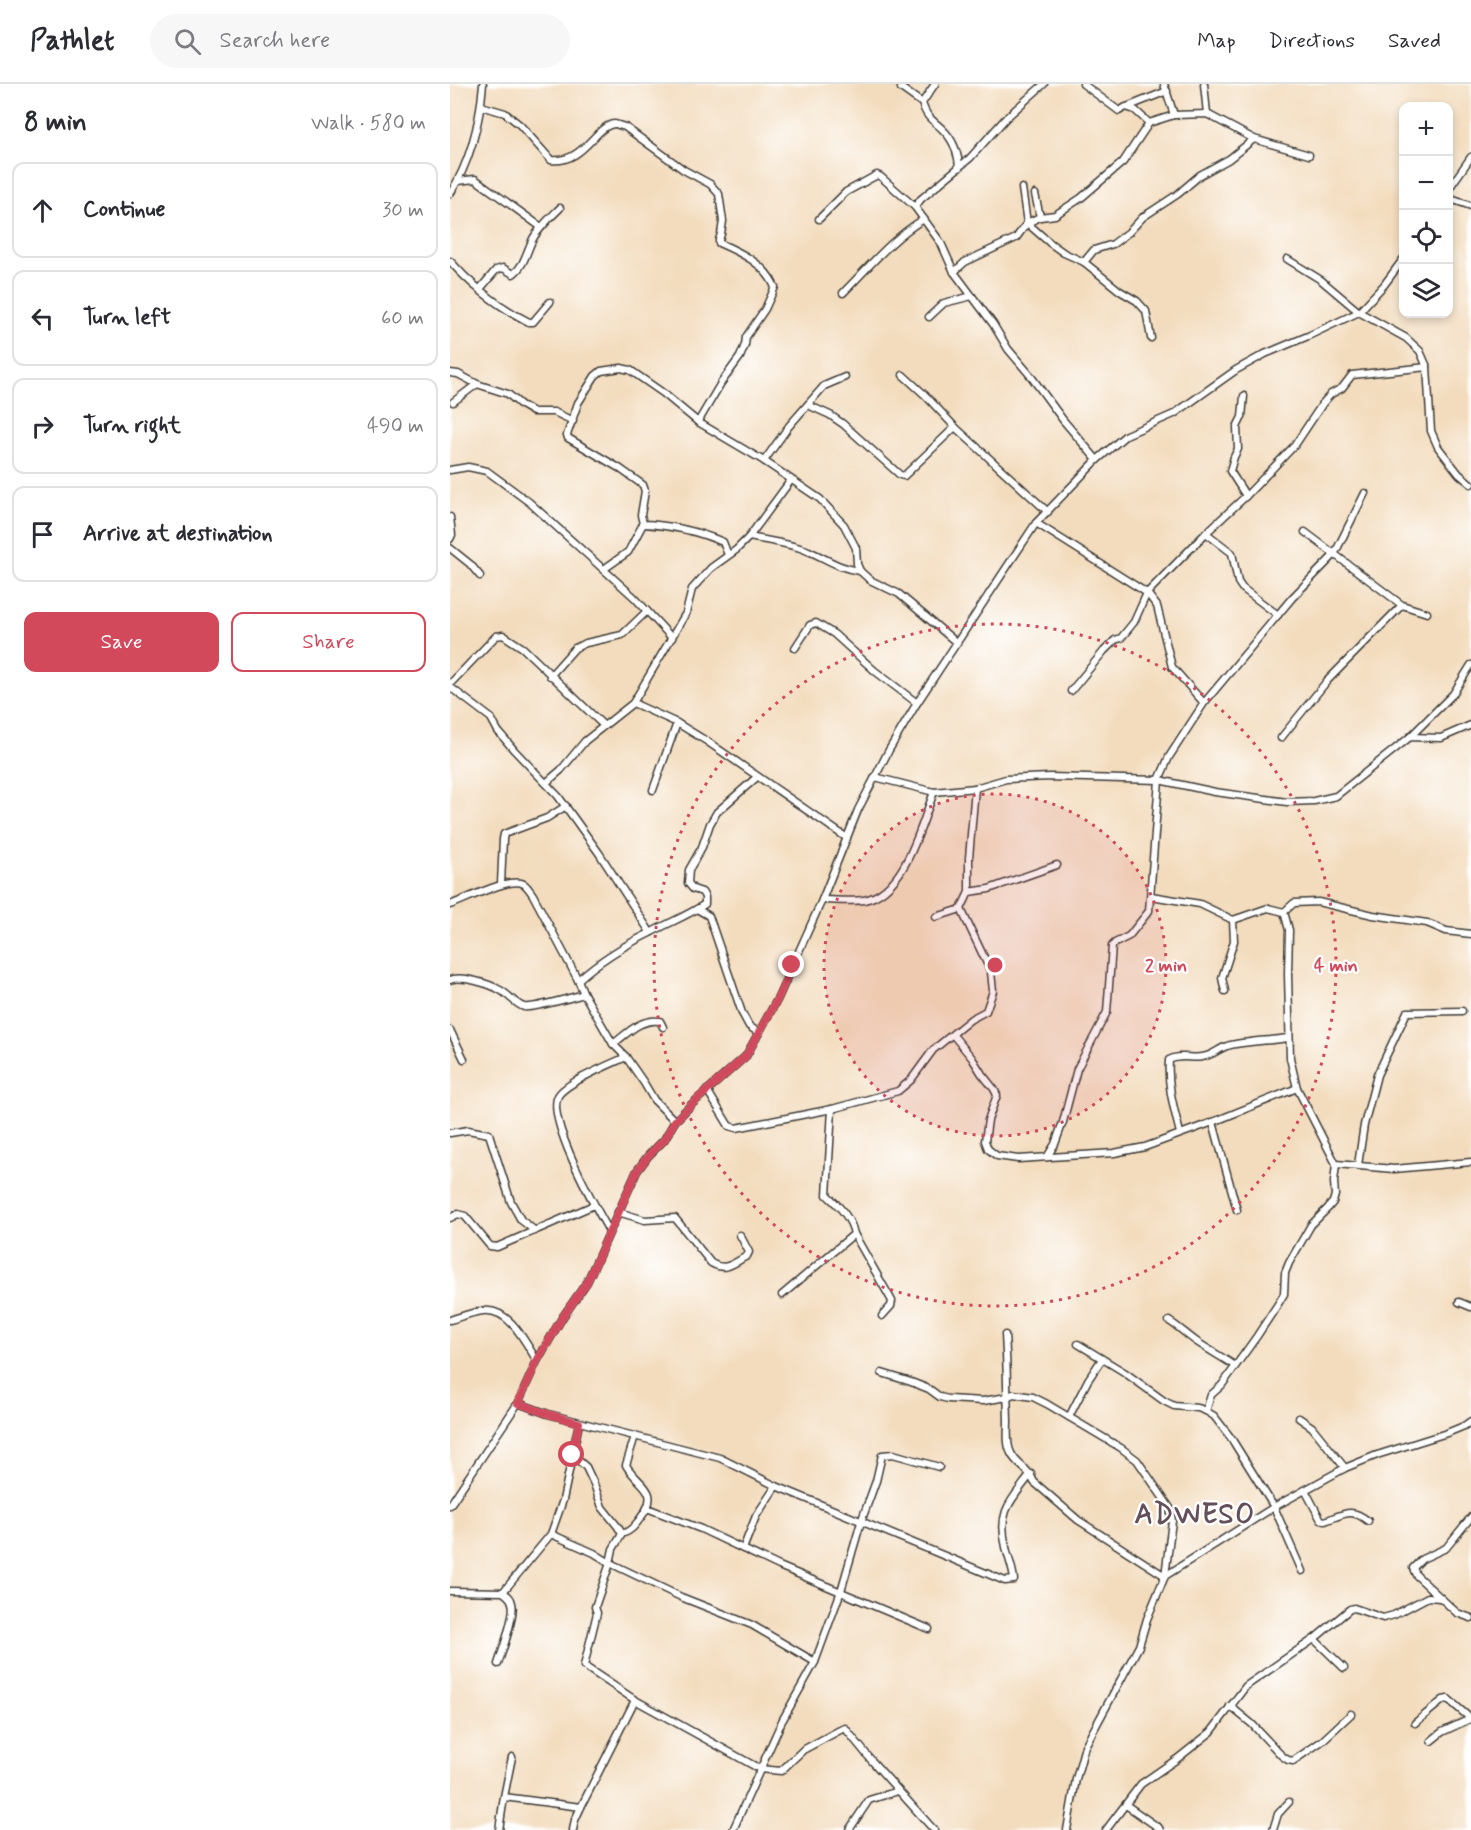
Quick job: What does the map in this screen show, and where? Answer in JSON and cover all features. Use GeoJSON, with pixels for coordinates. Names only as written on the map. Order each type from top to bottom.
{"type":"FeatureCollection","features":[{"type":"Feature","properties":{"kind":"street"},"geometry":{"type":"LineString","coordinates":[[450,194],[458,181],[471,144],[481,106],[483,84]]}},
{"type":"Feature","properties":{"kind":"street"},"geometry":{"type":"LineString","coordinates":[[922,103],[935,84]]}},
{"type":"Feature","properties":{"kind":"street"},"geometry":{"type":"LineString","coordinates":[[915,207],[1044,84]]}},
{"type":"Feature","properties":{"kind":"street"},"geometry":{"type":"LineString","coordinates":[[1083,84],[1119,111],[1166,88],[1174,116]]}},
{"type":"Feature","properties":{"kind":"street"},"geometry":{"type":"LineString","coordinates":[[1204,84],[1207,114]]}},
{"type":"Feature","properties":{"kind":"street"},"geometry":{"type":"LineString","coordinates":[[901,88],[922,103],[928,117],[946,132],[959,158],[958,168]]}},
{"type":"Feature","properties":{"kind":"street"},"geometry":{"type":"LineString","coordinates":[[481,106],[505,113],[551,160],[564,159],[577,154],[607,126],[616,124],[625,127],[684,170],[710,184],[719,194],[723,220],[719,243],[760,266],[775,287],[765,309],[746,337],[740,357],[721,382],[698,422]]}},
{"type":"Feature","properties":{"kind":"street"},"geometry":{"type":"LineString","coordinates":[[1126,107],[1136,111],[1149,123]]}},
{"type":"Feature","properties":{"kind":"street"},"geometry":{"type":"LineString","coordinates":[[954,272],[965,262],[1016,238],[1027,224],[1040,217],[1055,215],[1081,198],[1123,162],[1149,123],[1174,116],[1207,114],[1254,139],[1309,155]]}},
{"type":"Feature","properties":{"kind":"street"},"geometry":{"type":"LineString","coordinates":[[1084,262],[1094,250],[1113,244],[1143,217],[1178,194],[1200,175],[1229,159],[1254,139]]}},
{"type":"Feature","properties":{"kind":"street"},"geometry":{"type":"LineString","coordinates":[[1453,184],[1471,157]]}},
{"type":"Feature","properties":{"kind":"street"},"geometry":{"type":"LineString","coordinates":[[819,219],[846,192],[877,176],[881,177],[915,207],[941,243],[954,272],[993,324],[1008,349],[1063,420],[1097,459]]}},
{"type":"Feature","properties":{"kind":"street"},"geometry":{"type":"LineString","coordinates":[[458,181],[475,179],[541,227]]}},
{"type":"Feature","properties":{"kind":"street"},"geometry":{"type":"LineString","coordinates":[[1022,188],[1027,224],[1050,243],[1084,262],[1120,291],[1137,301],[1146,311],[1151,338]]}},
{"type":"Feature","properties":{"kind":"street"},"geometry":{"type":"LineString","coordinates":[[1035,194],[1040,217]]}},
{"type":"Feature","properties":{"kind":"street"},"geometry":{"type":"LineString","coordinates":[[1453,199],[1471,206]]}},
{"type":"Feature","properties":{"kind":"street"},"geometry":{"type":"LineString","coordinates":[[480,289],[496,270],[503,268],[513,274],[516,273],[532,240],[560,208]]}},
{"type":"Feature","properties":{"kind":"street"},"geometry":{"type":"LineString","coordinates":[[843,293],[891,243],[924,219]]}},
{"type":"Feature","properties":{"kind":"street"},"geometry":{"type":"LineString","coordinates":[[1287,259],[1321,280],[1359,312],[1406,338],[1420,351],[1427,367],[1431,431],[1438,447],[1459,474],[1471,483]]}},
{"type":"Feature","properties":{"kind":"street"},"geometry":{"type":"LineString","coordinates":[[450,261],[466,278],[502,307],[529,322],[533,322],[550,302]]}},
{"type":"Feature","properties":{"kind":"street"},"geometry":{"type":"LineString","coordinates":[[450,1505],[518,1403],[537,1361],[562,1318],[587,1282],[637,1171],[664,1140],[675,1121],[746,1056],[778,998],[822,900],[858,810],[875,777],[917,703],[1036,523],[1097,459],[1126,435],[1174,414],[1236,370],[1265,354],[1359,312],[1400,264]]}},
{"type":"Feature","properties":{"kind":"street"},"geometry":{"type":"LineString","coordinates":[[929,317],[944,303],[972,296]]}},
{"type":"Feature","properties":{"kind":"street"},"geometry":{"type":"LineString","coordinates":[[1071,691],[1092,664],[1115,639],[1121,638],[1134,622],[1147,593],[1295,446],[1331,394],[1342,387],[1352,375],[1427,367]]}},
{"type":"Feature","properties":{"kind":"street"},"geometry":{"type":"LineString","coordinates":[[604,569],[628,552],[643,524],[641,515],[645,491],[643,485],[568,438],[567,435],[578,403],[595,376],[601,370],[621,368],[630,370],[649,382],[698,422],[764,461],[820,499],[844,525],[856,548],[860,571],[870,580],[900,594],[957,643]]}},
{"type":"Feature","properties":{"kind":"street"},"geometry":{"type":"LineString","coordinates":[[450,373],[508,394],[533,412],[554,412],[573,421]]}},
{"type":"Feature","properties":{"kind":"street"},"geometry":{"type":"LineString","coordinates":[[903,375],[955,427],[1048,512]]}},
{"type":"Feature","properties":{"kind":"street"},"geometry":{"type":"LineString","coordinates":[[764,461],[789,426],[824,386],[845,377]]}},
{"type":"Feature","properties":{"kind":"street"},"geometry":{"type":"LineString","coordinates":[[453,402],[477,384]]}},
{"type":"Feature","properties":{"kind":"street"},"geometry":{"type":"LineString","coordinates":[[1244,396],[1242,417],[1237,427],[1239,449],[1230,471],[1246,496]]}},
{"type":"Feature","properties":{"kind":"street"},"geometry":{"type":"LineString","coordinates":[[808,405],[843,424],[900,475],[904,476],[955,427]]}},
{"type":"Feature","properties":{"kind":"street"},"geometry":{"type":"LineString","coordinates":[[450,470],[468,467],[487,471],[529,502],[634,597],[672,638]]}},
{"type":"Feature","properties":{"kind":"street"},"geometry":{"type":"LineString","coordinates":[[546,783],[561,770],[585,741],[633,703],[686,613],[692,589],[711,568],[750,537],[791,480]]}},
{"type":"Feature","properties":{"kind":"street"},"geometry":{"type":"LineString","coordinates":[[1047,1157],[1063,1122],[1077,1069],[1107,1012],[1112,946],[1129,936],[1149,911],[1159,780],[1169,757],[1204,703],[1278,615],[1334,555],[1365,493]]}},
{"type":"Feature","properties":{"kind":"street"},"geometry":{"type":"LineString","coordinates":[[450,517],[452,535],[450,539]]}},
{"type":"Feature","properties":{"kind":"street"},"geometry":{"type":"LineString","coordinates":[[1036,523],[1147,593],[1157,606],[1172,667],[1204,703]]}},
{"type":"Feature","properties":{"kind":"street"},"geometry":{"type":"LineString","coordinates":[[643,524],[666,525],[708,536],[723,542],[728,555]]}},
{"type":"Feature","properties":{"kind":"street"},"geometry":{"type":"LineString","coordinates":[[1305,532],[1402,605],[1427,613]]}},
{"type":"Feature","properties":{"kind":"street"},"geometry":{"type":"LineString","coordinates":[[1206,533],[1232,553],[1238,582],[1242,588],[1278,615]]}},
{"type":"Feature","properties":{"kind":"street"},"geometry":{"type":"LineString","coordinates":[[750,537],[791,545],[846,569],[860,571]]}},
{"type":"Feature","properties":{"kind":"street"},"geometry":{"type":"LineString","coordinates":[[450,548],[470,564],[480,576]]}},
{"type":"Feature","properties":{"kind":"street"},"geometry":{"type":"LineString","coordinates":[[1281,738],[1327,681],[1402,605]]}},
{"type":"Feature","properties":{"kind":"street"},"geometry":{"type":"LineString","coordinates":[[550,676],[575,648],[622,634],[646,611]]}},
{"type":"Feature","properties":{"kind":"street"},"geometry":{"type":"LineString","coordinates":[[795,648],[810,625],[816,623],[834,634],[875,671],[917,703]]}},
{"type":"Feature","properties":{"kind":"street"},"geometry":{"type":"LineString","coordinates":[[604,726],[523,648],[500,634],[484,646],[450,686],[491,718],[498,731],[514,750],[566,806],[650,932]]}},
{"type":"Feature","properties":{"kind":"street"},"geometry":{"type":"LineString","coordinates":[[875,777],[934,792],[975,788],[1006,779],[1159,780],[1215,792],[1287,802],[1314,801],[1336,796],[1410,737],[1453,694],[1471,665]]}},
{"type":"Feature","properties":{"kind":"street"},"geometry":{"type":"LineString","coordinates":[[633,703],[677,723],[732,757],[757,777],[847,838]]}},
{"type":"Feature","properties":{"kind":"street"},"geometry":{"type":"LineString","coordinates":[[653,790],[677,723]]}},
{"type":"Feature","properties":{"kind":"street"},"geometry":{"type":"LineString","coordinates":[[1410,737],[1441,738],[1471,725]]}},
{"type":"Feature","properties":{"kind":"street"},"geometry":{"type":"LineString","coordinates":[[578,980],[598,962],[705,904],[702,892],[693,889],[688,883],[689,870],[717,812],[757,777]]}},
{"type":"Feature","properties":{"kind":"street"},"geometry":{"type":"LineString","coordinates":[[936,917],[961,909],[969,892],[969,858],[975,788]]}},
{"type":"Feature","properties":{"kind":"street"},"geometry":{"type":"LineString","coordinates":[[822,900],[864,900],[888,888],[895,880],[915,842],[934,792]]}},
{"type":"Feature","properties":{"kind":"street"},"geometry":{"type":"LineString","coordinates":[[501,884],[504,834],[547,818],[566,806]]}},
{"type":"Feature","properties":{"kind":"street"},"geometry":{"type":"LineString","coordinates":[[969,892],[989,889],[1057,866]]}},
{"type":"Feature","properties":{"kind":"street"},"geometry":{"type":"LineString","coordinates":[[450,905],[501,884],[514,882],[524,884],[533,895],[584,994],[613,1044],[626,1057],[654,1100],[675,1121]]}},
{"type":"Feature","properties":{"kind":"street"},"geometry":{"type":"LineString","coordinates":[[1151,896],[1200,904],[1233,920],[1268,908],[1284,912]]}},
{"type":"Feature","properties":{"kind":"street"},"geometry":{"type":"LineString","coordinates":[[1284,912],[1294,903],[1318,902],[1471,934]]}},
{"type":"Feature","properties":{"kind":"street"},"geometry":{"type":"LineString","coordinates":[[698,909],[709,916],[742,1013],[749,1026],[759,1033]]}},
{"type":"Feature","properties":{"kind":"street"},"geometry":{"type":"LineString","coordinates":[[707,1090],[729,1126],[736,1128],[832,1109],[898,1091],[911,1080],[933,1050],[971,1019],[986,1011],[993,991],[991,972],[961,909]]}},
{"type":"Feature","properties":{"kind":"street"},"geometry":{"type":"LineString","coordinates":[[1206,1411],[1212,1395],[1222,1385],[1257,1336],[1284,1294],[1285,1273],[1300,1242],[1311,1225],[1333,1202],[1335,1196],[1336,1164],[1297,1088],[1290,1058],[1288,1038],[1290,1022],[1289,930],[1284,912]]}},
{"type":"Feature","properties":{"kind":"street"},"geometry":{"type":"LineString","coordinates":[[1225,991],[1222,978],[1234,941],[1233,920]]}},
{"type":"Feature","properties":{"kind":"street"},"geometry":{"type":"LineString","coordinates":[[450,980],[454,978],[470,980],[488,985],[501,990],[522,1006],[535,1007],[584,994]]}},
{"type":"Feature","properties":{"kind":"street"},"geometry":{"type":"LineString","coordinates":[[1358,1165],[1364,1125],[1377,1075],[1407,1012],[1462,1011]]}},
{"type":"Feature","properties":{"kind":"street"},"geometry":{"type":"LineString","coordinates":[[613,1044],[645,1022],[660,1021],[663,1027]]}},
{"type":"Feature","properties":{"kind":"street"},"geometry":{"type":"LineString","coordinates":[[450,1030],[464,1059]]}},
{"type":"Feature","properties":{"kind":"street"},"geometry":{"type":"LineString","coordinates":[[953,1035],[997,1095],[988,1120],[985,1141],[988,1149],[997,1156],[1018,1159],[1145,1148],[1297,1088]]}},
{"type":"Feature","properties":{"kind":"street"},"geometry":{"type":"LineString","coordinates":[[1180,1133],[1170,1095],[1169,1059],[1186,1056],[1199,1058],[1209,1056],[1226,1047],[1288,1038]]}},
{"type":"Feature","properties":{"kind":"street"},"geometry":{"type":"LineString","coordinates":[[609,1232],[594,1205],[562,1133],[556,1102],[559,1094],[577,1080],[626,1057]]}},
{"type":"Feature","properties":{"kind":"street"},"geometry":{"type":"LineString","coordinates":[[832,1109],[826,1195],[842,1209],[892,1301],[891,1306],[882,1316]]}},
{"type":"Feature","properties":{"kind":"street"},"geometry":{"type":"LineString","coordinates":[[1213,1122],[1237,1210]]}},
{"type":"Feature","properties":{"kind":"street"},"geometry":{"type":"LineString","coordinates":[[450,1133],[468,1130],[489,1134],[511,1202],[521,1220],[534,1230]]}},
{"type":"Feature","properties":{"kind":"street"},"geometry":{"type":"LineString","coordinates":[[1336,1164],[1394,1169],[1471,1162]]}},
{"type":"Feature","properties":{"kind":"street"},"geometry":{"type":"LineString","coordinates":[[450,1218],[458,1214],[465,1216],[490,1246],[497,1247],[594,1205]]}},
{"type":"Feature","properties":{"kind":"street"},"geometry":{"type":"LineString","coordinates":[[618,1212],[645,1220],[675,1218],[711,1263],[720,1268],[747,1256],[749,1252],[740,1235]]}},
{"type":"Feature","properties":{"kind":"street"},"geometry":{"type":"LineString","coordinates":[[782,1295],[854,1234]]}},
{"type":"Feature","properties":{"kind":"street"},"geometry":{"type":"LineString","coordinates":[[1459,1302],[1471,1307]]}},
{"type":"Feature","properties":{"kind":"street"},"geometry":{"type":"LineString","coordinates":[[450,1320],[485,1310],[504,1316],[512,1323],[537,1361]]}},
{"type":"Feature","properties":{"kind":"street"},"geometry":{"type":"LineString","coordinates":[[1169,1321],[1195,1341],[1235,1366]]}},
{"type":"Feature","properties":{"kind":"street"},"geometry":{"type":"LineString","coordinates":[[1005,1335],[1008,1443],[1011,1454],[1031,1474],[1034,1482],[1078,1520],[1165,1576]]}},
{"type":"Feature","properties":{"kind":"street"},"geometry":{"type":"LineString","coordinates":[[1078,1344],[1124,1372],[1164,1401],[1174,1406],[1198,1408],[1214,1416],[1231,1438],[1274,1507],[1302,1571]]}},
{"type":"Feature","properties":{"kind":"street"},"geometry":{"type":"LineString","coordinates":[[1070,1417],[1088,1380],[1102,1359]]}},
{"type":"Feature","properties":{"kind":"street"},"geometry":{"type":"LineString","coordinates":[[882,1373],[929,1389],[940,1397],[948,1399],[983,1401],[1013,1394],[1033,1397],[1122,1448],[1137,1460],[1170,1508],[1172,1521],[1165,1576],[1147,1619],[1139,1646],[1085,1746],[1076,1779],[1067,1830]]}},
{"type":"Feature","properties":{"kind":"street"},"geometry":{"type":"LineString","coordinates":[[518,1403],[579,1423],[720,1458],[776,1486],[1010,1582],[1014,1580],[1005,1546],[1002,1522],[1005,1509],[1031,1474]]}},
{"type":"Feature","properties":{"kind":"street"},"geometry":{"type":"LineString","coordinates":[[1299,1418],[1312,1427],[1345,1468]]}},
{"type":"Feature","properties":{"kind":"street"},"geometry":{"type":"LineString","coordinates":[[1165,1576],[1274,1507],[1345,1468],[1377,1455],[1447,1433],[1471,1421]]}},
{"type":"Feature","properties":{"kind":"street"},"geometry":{"type":"LineString","coordinates":[[503,1592],[551,1534],[563,1500],[579,1423]]}},
{"type":"Feature","properties":{"kind":"street"},"geometry":{"type":"LineString","coordinates":[[635,1436],[626,1465],[630,1473],[648,1490],[650,1500],[648,1508],[629,1532],[622,1534],[613,1549],[595,1607],[597,1613],[584,1666],[636,1700],[760,1769],[781,1771],[803,1750],[846,1728],[872,1761],[934,1830]]}},
{"type":"Feature","properties":{"kind":"street"},"geometry":{"type":"LineString","coordinates":[[733,1830],[782,1721],[815,1662],[841,1591],[882,1455],[893,1454],[939,1467]]}},
{"type":"Feature","properties":{"kind":"street"},"geometry":{"type":"LineString","coordinates":[[572,1455],[586,1467],[602,1507],[622,1534]]}},
{"type":"Feature","properties":{"kind":"street"},"geometry":{"type":"LineString","coordinates":[[743,1550],[756,1516],[776,1486]]}},
{"type":"Feature","properties":{"kind":"street"},"geometry":{"type":"LineString","coordinates":[[1305,1490],[1321,1520],[1325,1521],[1353,1512],[1368,1521]]}},
{"type":"Feature","properties":{"kind":"street"},"geometry":{"type":"LineString","coordinates":[[648,1508],[929,1629]]}},
{"type":"Feature","properties":{"kind":"street"},"geometry":{"type":"LineString","coordinates":[[1471,1517],[1446,1548],[1422,1559],[1413,1568],[1416,1575],[1456,1613],[1471,1618]]}},
{"type":"Feature","properties":{"kind":"street"},"geometry":{"type":"LineString","coordinates":[[551,1534],[681,1597],[752,1626],[815,1662]]}},
{"type":"Feature","properties":{"kind":"street"},"geometry":{"type":"LineString","coordinates":[[450,1591],[503,1592],[509,1596],[513,1604],[513,1613],[498,1664]]}},
{"type":"Feature","properties":{"kind":"street"},"geometry":{"type":"LineString","coordinates":[[1106,1830],[1141,1784],[1211,1732],[1246,1686],[1314,1639],[1350,1609],[1358,1609],[1383,1618],[1394,1616],[1428,1597],[1440,1598]]}},
{"type":"Feature","properties":{"kind":"street"},"geometry":{"type":"LineString","coordinates":[[1314,1639],[1344,1668]]}},
{"type":"Feature","properties":{"kind":"street"},"geometry":{"type":"LineString","coordinates":[[1415,1723],[1443,1700],[1448,1699],[1471,1719],[1442,1732],[1431,1742]]}},
{"type":"Feature","properties":{"kind":"street"},"geometry":{"type":"LineString","coordinates":[[573,1830],[581,1807],[636,1700]]}},
{"type":"Feature","properties":{"kind":"street"},"geometry":{"type":"LineString","coordinates":[[1230,1706],[1252,1724],[1282,1756],[1293,1761],[1317,1745],[1350,1714]]}},
{"type":"Feature","properties":{"kind":"street"},"geometry":{"type":"LineString","coordinates":[[500,1830],[512,1757]]}},
{"type":"Feature","properties":{"kind":"street"},"geometry":{"type":"LineString","coordinates":[[849,1830],[868,1800],[898,1791]]}},
{"type":"Feature","properties":{"kind":"street"},"geometry":{"type":"LineString","coordinates":[[504,1797],[581,1807]]}},
{"type":"Feature","properties":{"kind":"street"},"geometry":{"type":"LineString","coordinates":[[1273,1830],[1278,1814],[1289,1802]]}},
{"type":"Feature","properties":{"kind":"street"},"geometry":{"type":"LineString","coordinates":[[1126,1804],[1160,1830]]}},
{"type":"Feature","properties":{"kind":"district","name":"ADWESO"},"geometry":{"type":"Point","coordinates":[1195,1513]}},
{"type":"Feature","properties":{"kind":"route"},"geometry":{"type":"LineString","coordinates":[[572,1455],[579,1423],[518,1403],[537,1361],[562,1318],[587,1282],[637,1171],[664,1140],[675,1121],[746,1056],[778,998],[792,965]]}}]}
